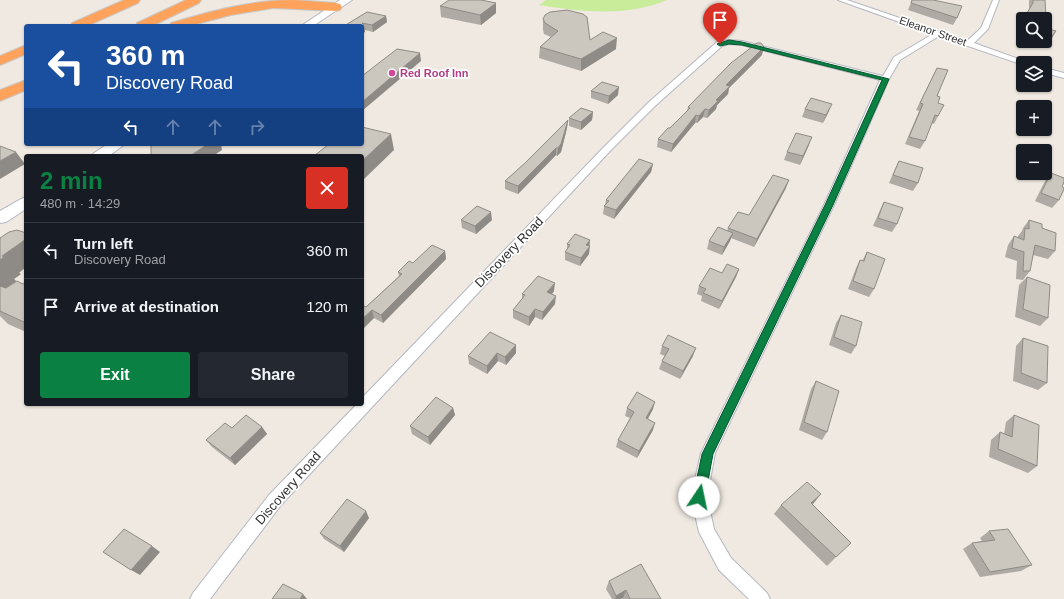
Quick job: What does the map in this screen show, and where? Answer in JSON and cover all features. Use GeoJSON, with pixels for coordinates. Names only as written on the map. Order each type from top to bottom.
{"type":"FeatureCollection","features":[{"type":"Feature","properties":{"kind":"highway"},"geometry":{"type":"LineString","coordinates":[[81,24],[134,0]]}},
{"type":"Feature","properties":{"kind":"highway"},"geometry":{"type":"LineString","coordinates":[[146,24],[195,0]]}},
{"type":"Feature","properties":{"kind":"highway"},"geometry":{"type":"LineString","coordinates":[[316,0],[336,7]]}},
{"type":"Feature","properties":{"kind":"highway"},"geometry":{"type":"LineString","coordinates":[[183,24],[217,14],[262,6],[288,4],[336,7]]}},
{"type":"Feature","properties":{"kind":"highway"},"geometry":{"type":"LineString","coordinates":[[0,61],[24,50]]}},
{"type":"Feature","properties":{"kind":"highway"},"geometry":{"type":"LineString","coordinates":[[4,94],[24,86]]}},
{"type":"Feature","properties":{"kind":"main road"},"geometry":{"type":"LineString","coordinates":[[309,24],[347,0]]}},
{"type":"Feature","properties":{"kind":"main road"},"geometry":{"type":"LineString","coordinates":[[102,154],[115,146]]}},
{"type":"Feature","properties":{"kind":"main road"},"geometry":{"type":"LineString","coordinates":[[0,218],[24,203]]}},
{"type":"Feature","properties":{"kind":"street","name":"Eleanor Street"},"geometry":{"type":"LineString","coordinates":[[841,0],[1016,59]]}},
{"type":"Feature","properties":{"kind":"street"},"geometry":{"type":"LineString","coordinates":[[969,43],[984,29],[996,0]]}},
{"type":"Feature","properties":{"kind":"street"},"geometry":{"type":"LineString","coordinates":[[761,599],[725,564],[707,532],[699,497],[708,454],[829,205],[886,79],[897,59],[939,33]]}},
{"type":"Feature","properties":{"kind":"street","name":"Discovery Road"},"geometry":{"type":"LineString","coordinates":[[364,404],[607,149],[652,104],[720,44],[729,42],[742,43],[886,79]]}},
{"type":"Feature","properties":{"kind":"street"},"geometry":{"type":"LineString","coordinates":[[1052,72],[1064,76]]}},
{"type":"Feature","properties":{"kind":"street","name":"Discovery Road"},"geometry":{"type":"LineString","coordinates":[[199,599],[275,500],[362,406]]}},
{"type":"Feature","properties":{"kind":"green space"},"geometry":{"type":"Polygon","coordinates":[[[546,0],[667,0],[636,9],[603,12],[571,10],[539,5],[546,0]]]}},
{"type":"Feature","properties":{"kind":"building"},"geometry":{"type":"Polygon","coordinates":[[[449,0],[481,0],[496,3],[480,15],[440,6],[449,0]]]}},
{"type":"Feature","properties":{"kind":"building"},"geometry":{"type":"Polygon","coordinates":[[[912,0],[933,0],[962,6],[957,18],[911,3],[912,0]]]}},
{"type":"Feature","properties":{"kind":"building"},"geometry":{"type":"Polygon","coordinates":[[[1033,0],[1045,0],[1046,12],[1028,12],[1033,3],[1033,0]]]}},
{"type":"Feature","properties":{"kind":"building"},"geometry":{"type":"Polygon","coordinates":[[[567,10],[583,14],[587,17],[590,40],[603,32],[617,38],[581,59],[540,47],[558,31],[545,23],[543,19],[545,15],[550,12],[567,10]]]}},
{"type":"Feature","properties":{"kind":"building"},"geometry":{"type":"Polygon","coordinates":[[[367,12],[386,16],[372,25],[362,23],[363,24],[347,24],[367,12]]]}},
{"type":"Feature","properties":{"kind":"building"},"geometry":{"type":"Polygon","coordinates":[[[1052,30],[1056,31],[1052,36],[1052,30]]]}},
{"type":"Feature","properties":{"kind":"building"},"geometry":{"type":"Polygon","coordinates":[[[757,43],[761,43],[764,47],[726,85],[730,86],[716,100],[718,101],[709,110],[705,109],[699,116],[696,115],[673,144],[658,139],[690,108],[688,107],[731,63],[757,43]]]}},
{"type":"Feature","properties":{"kind":"building"},"geometry":{"type":"Polygon","coordinates":[[[397,49],[420,53],[364,100],[364,74],[397,49]]]}},
{"type":"Feature","properties":{"kind":"building"},"geometry":{"type":"Polygon","coordinates":[[[937,68],[948,70],[937,96],[940,97],[938,103],[944,105],[938,116],[935,115],[925,141],[909,137],[923,104],[920,103],[937,68]]]}},
{"type":"Feature","properties":{"kind":"building"},"geometry":{"type":"Polygon","coordinates":[[[602,82],[619,87],[609,96],[591,91],[602,82]]]}},
{"type":"Feature","properties":{"kind":"building"},"geometry":{"type":"Polygon","coordinates":[[[811,98],[832,104],[826,115],[805,109],[811,98]]]}},
{"type":"Feature","properties":{"kind":"building"},"geometry":{"type":"Polygon","coordinates":[[[581,108],[593,112],[581,122],[569,118],[581,108]]]}},
{"type":"Feature","properties":{"kind":"building"},"geometry":{"type":"Polygon","coordinates":[[[568,120],[561,144],[558,148],[556,148],[518,186],[505,181],[525,163],[568,120]]]}},
{"type":"Feature","properties":{"kind":"building"},"geometry":{"type":"Polygon","coordinates":[[[364,127],[391,134],[364,159],[364,154],[316,154],[326,146],[364,146],[364,127]]]}},
{"type":"Feature","properties":{"kind":"building"},"geometry":{"type":"Polygon","coordinates":[[[796,133],[812,137],[803,156],[787,152],[796,133]]]}},
{"type":"Feature","properties":{"kind":"building"},"geometry":{"type":"Polygon","coordinates":[[[0,146],[16,152],[0,161],[0,146]]]}},
{"type":"Feature","properties":{"kind":"building"},"geometry":{"type":"Polygon","coordinates":[[[151,146],[205,146],[193,154],[151,154],[151,146]]]}},
{"type":"Feature","properties":{"kind":"building"},"geometry":{"type":"Polygon","coordinates":[[[639,159],[653,164],[616,210],[604,206],[609,201],[606,200],[639,159]]]}},
{"type":"Feature","properties":{"kind":"building"},"geometry":{"type":"Polygon","coordinates":[[[899,161],[923,168],[918,183],[893,175],[899,161]]]}},
{"type":"Feature","properties":{"kind":"building"},"geometry":{"type":"Polygon","coordinates":[[[1052,173],[1064,178],[1062,187],[1064,189],[1059,200],[1041,193],[1048,180],[1052,180],[1052,173]]]}},
{"type":"Feature","properties":{"kind":"building"},"geometry":{"type":"Polygon","coordinates":[[[773,175],[789,180],[757,239],[728,228],[738,212],[749,215],[773,175]]]}},
{"type":"Feature","properties":{"kind":"building"},"geometry":{"type":"Polygon","coordinates":[[[884,202],[903,208],[897,224],[878,218],[884,202]]]}},
{"type":"Feature","properties":{"kind":"building"},"geometry":{"type":"Polygon","coordinates":[[[477,206],[491,212],[475,226],[461,220],[477,206]]]}},
{"type":"Feature","properties":{"kind":"building"},"geometry":{"type":"Polygon","coordinates":[[[1029,220],[1042,224],[1042,228],[1056,233],[1055,251],[1035,245],[1030,271],[1023,271],[1024,252],[1012,248],[1014,236],[1024,240],[1025,228],[1029,229],[1029,220]]]}},
{"type":"Feature","properties":{"kind":"building"},"geometry":{"type":"Polygon","coordinates":[[[718,227],[733,233],[724,247],[709,241],[718,227]]]}},
{"type":"Feature","properties":{"kind":"building"},"geometry":{"type":"Polygon","coordinates":[[[17,230],[24,232],[24,240],[2,256],[4,257],[0,260],[0,238],[9,232],[17,230]]]}},
{"type":"Feature","properties":{"kind":"building"},"geometry":{"type":"Polygon","coordinates":[[[575,234],[590,240],[586,245],[590,246],[581,258],[565,252],[570,245],[567,244],[575,234]]]}},
{"type":"Feature","properties":{"kind":"building"},"geometry":{"type":"Polygon","coordinates":[[[432,245],[445,251],[381,315],[372,310],[364,317],[364,306],[366,307],[402,274],[398,272],[409,261],[413,263],[432,245]]]}},
{"type":"Feature","properties":{"kind":"building"},"geometry":{"type":"Polygon","coordinates":[[[867,252],[885,259],[874,289],[853,281],[860,260],[864,261],[867,252]]]}},
{"type":"Feature","properties":{"kind":"building"},"geometry":{"type":"Polygon","coordinates":[[[727,264],[739,269],[722,301],[703,293],[706,289],[699,286],[710,268],[722,273],[727,264]]]}},
{"type":"Feature","properties":{"kind":"building"},"geometry":{"type":"Polygon","coordinates":[[[538,276],[555,283],[547,292],[556,296],[543,312],[535,309],[529,317],[513,310],[525,295],[522,294],[538,276]]]}},
{"type":"Feature","properties":{"kind":"building"},"geometry":{"type":"Polygon","coordinates":[[[1027,277],[1050,285],[1048,318],[1023,309],[1027,277]]]}},
{"type":"Feature","properties":{"kind":"building"},"geometry":{"type":"Polygon","coordinates":[[[17,281],[24,283],[24,322],[0,311],[0,286],[6,288],[17,281]]]}},
{"type":"Feature","properties":{"kind":"building"},"geometry":{"type":"Polygon","coordinates":[[[841,315],[862,322],[856,346],[834,337],[841,315]]]}},
{"type":"Feature","properties":{"kind":"building"},"geometry":{"type":"Polygon","coordinates":[[[490,332],[516,345],[505,357],[497,353],[487,366],[468,356],[490,332]]]}},
{"type":"Feature","properties":{"kind":"building"},"geometry":{"type":"Polygon","coordinates":[[[668,335],[696,348],[683,371],[662,361],[669,349],[662,346],[668,335]]]}},
{"type":"Feature","properties":{"kind":"building"},"geometry":{"type":"Polygon","coordinates":[[[1023,338],[1048,346],[1047,383],[1021,373],[1023,338]]]}},
{"type":"Feature","properties":{"kind":"building"},"geometry":{"type":"Polygon","coordinates":[[[816,381],[839,391],[827,432],[804,422],[816,381]]]}},
{"type":"Feature","properties":{"kind":"building"},"geometry":{"type":"Polygon","coordinates":[[[637,392],[655,402],[646,418],[655,423],[639,451],[618,440],[634,412],[627,408],[637,392]]]}},
{"type":"Feature","properties":{"kind":"building"},"geometry":{"type":"Polygon","coordinates":[[[436,397],[453,408],[428,437],[410,426],[436,397]]]}},
{"type":"Feature","properties":{"kind":"building"},"geometry":{"type":"Polygon","coordinates":[[[246,415],[262,427],[230,458],[206,440],[225,423],[232,428],[246,415]]]}},
{"type":"Feature","properties":{"kind":"building"},"geometry":{"type":"Polygon","coordinates":[[[1014,415],[1039,425],[1037,466],[998,449],[1000,432],[1012,437],[1014,415]]]}},
{"type":"Feature","properties":{"kind":"building"},"geometry":{"type":"Polygon","coordinates":[[[807,482],[821,494],[811,503],[851,543],[836,557],[781,505],[807,482]]]}},
{"type":"Feature","properties":{"kind":"building"},"geometry":{"type":"Polygon","coordinates":[[[347,499],[366,511],[340,546],[320,533],[347,499]]]}},
{"type":"Feature","properties":{"kind":"building"},"geometry":{"type":"Polygon","coordinates":[[[124,529],[152,546],[131,570],[103,552],[124,529]]]}},
{"type":"Feature","properties":{"kind":"building"},"geometry":{"type":"Polygon","coordinates":[[[1008,529],[1032,565],[990,572],[972,543],[995,540],[989,531],[1008,529]]]}},
{"type":"Feature","properties":{"kind":"building"},"geometry":{"type":"Polygon","coordinates":[[[641,564],[661,599],[630,599],[626,590],[616,596],[609,581],[641,564]]]}},
{"type":"Feature","properties":{"kind":"building"},"geometry":{"type":"Polygon","coordinates":[[[283,584],[303,594],[300,599],[272,599],[283,584]]]}},
{"type":"Feature","properties":{"kind":"place","name":"Red Roof Inn"},"geometry":{"type":"Point","coordinates":[392,73]}},
{"type":"Feature","properties":{"kind":"route"},"geometry":{"type":"LineString","coordinates":[[699,497],[708,454],[829,205],[886,79],[742,43],[729,42],[720,44]]}}]}
